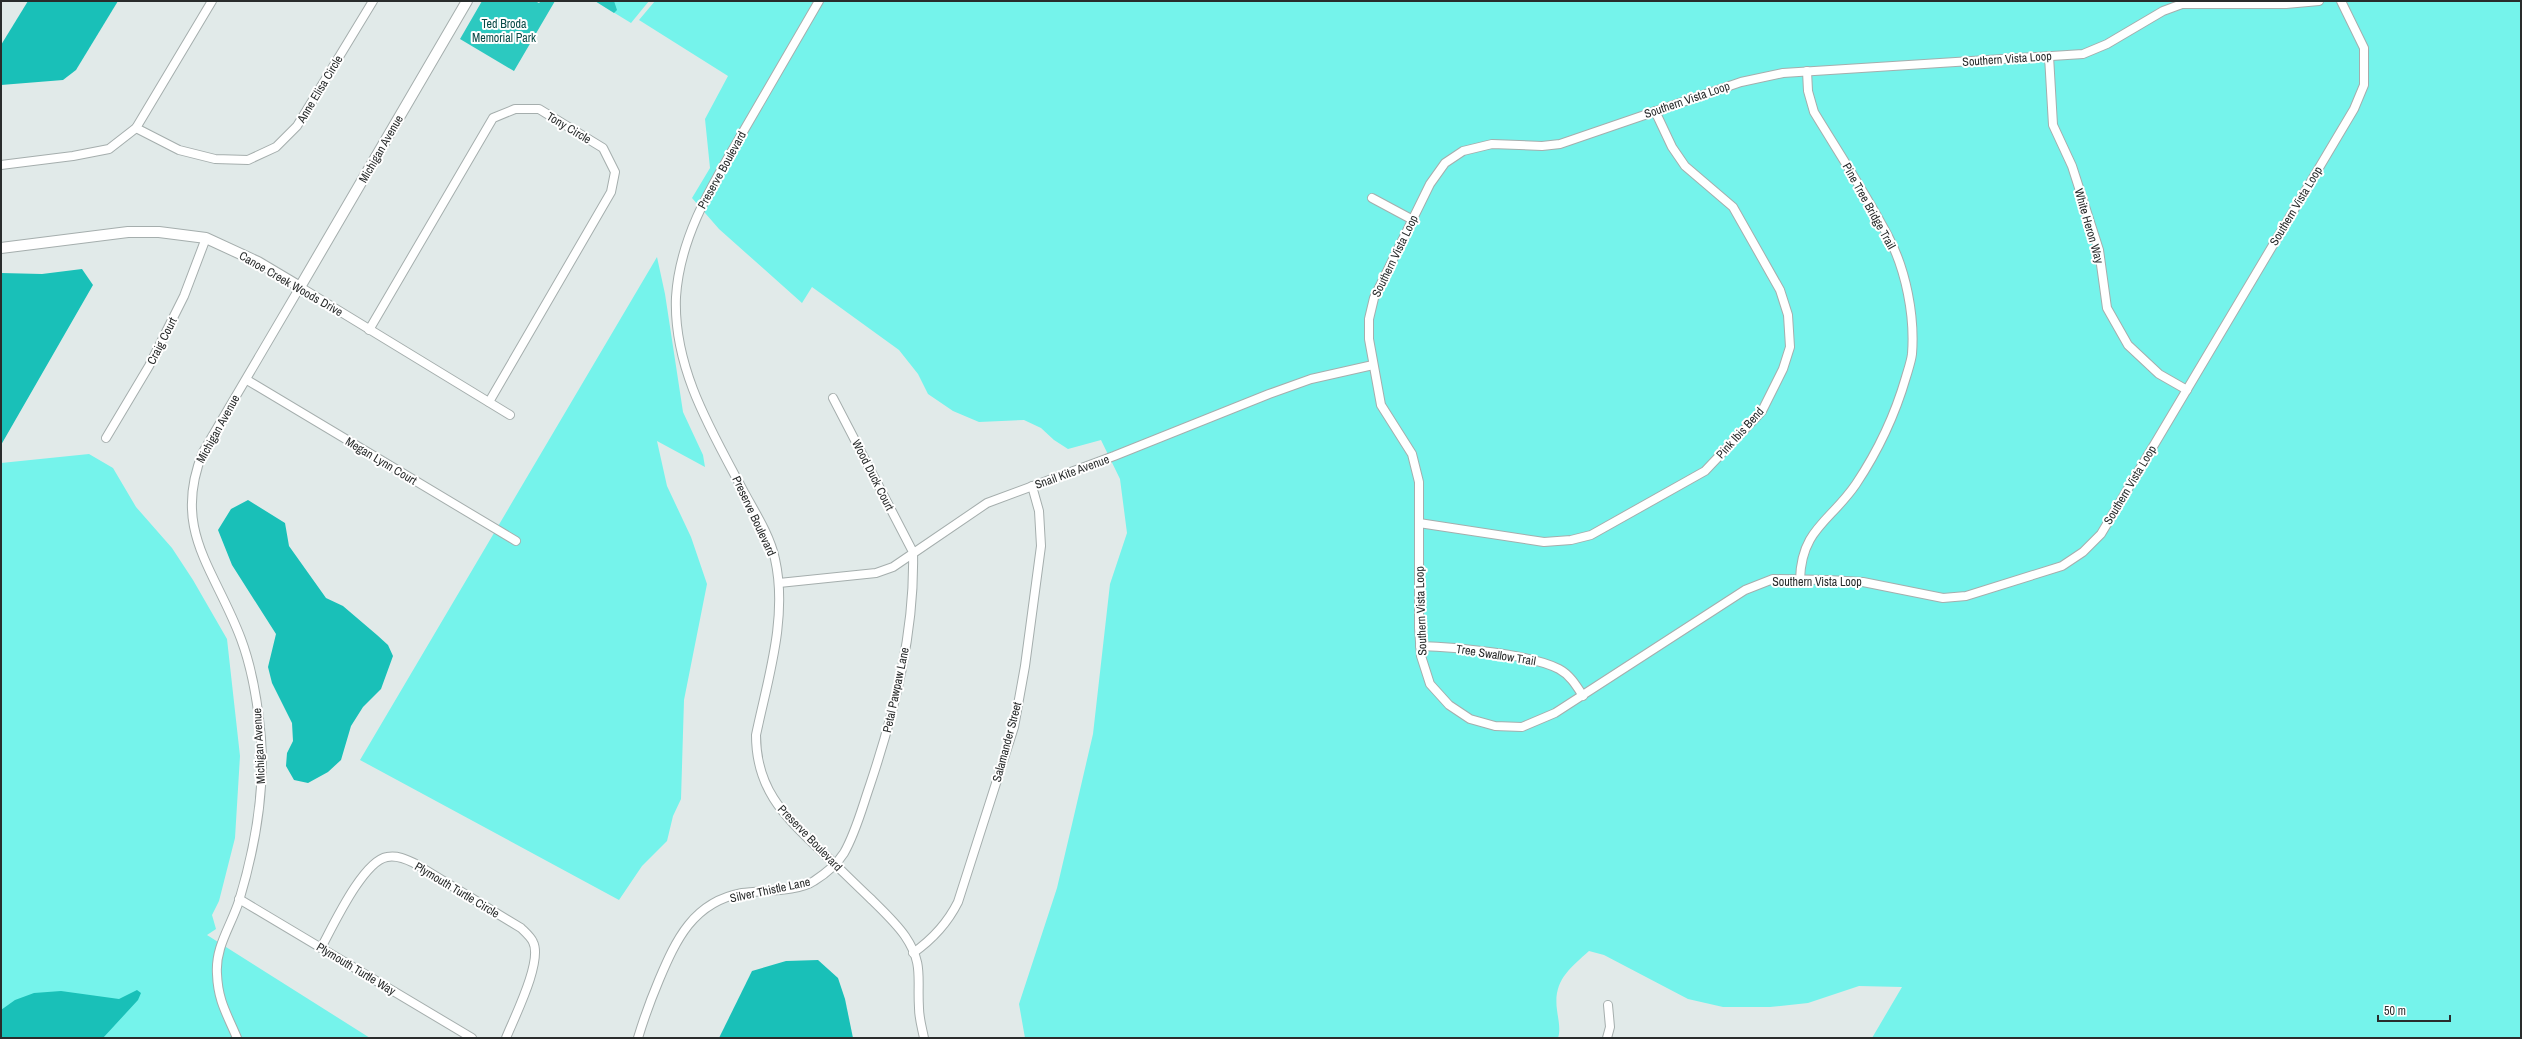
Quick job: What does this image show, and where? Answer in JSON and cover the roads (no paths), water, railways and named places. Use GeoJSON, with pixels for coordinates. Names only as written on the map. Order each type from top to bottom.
{"type":"FeatureCollection","features":[{"type":"Feature","properties":{"kind":"street"},"geometry":{"type":"LineString","coordinates":[[1,165],[73,156],[109,149],[136,128],[212,1]]}},
{"type":"Feature","properties":{"kind":"street","name":"Anne Elisa Circle"},"geometry":{"type":"LineString","coordinates":[[136,128],[179,150],[215,159],[248,160],[276,147],[297,126],[373,1]]}},
{"type":"Feature","properties":{"kind":"street","name":"Michigan Avenue"},"geometry":{"type":"LineString","coordinates":[[237,1038],[223,1010],[217,973],[224,932],[239,899],[253,848],[263,780],[258,706],[251,670],[241,639],[224,596],[198,549],[191,514],[195,472],[203,452],[224,415],[247,380],[467,1]]}},
{"type":"Feature","properties":{"kind":"street","name":"Preserve Boulevard"},"geometry":{"type":"LineString","coordinates":[[819,1],[704,198],[685,247],[676,297],[679,338],[686,374],[710,427],[760,523],[775,557],[781,601],[778,627],[756,735],[756,755],[772,798],[786,817],[885,913],[905,936],[918,963],[920,984],[918,1008],[924,1038]]}},
{"type":"Feature","properties":{"kind":"street","name":"Southern Vista Loop"},"geometry":{"type":"LineString","coordinates":[[2319,1],[2286,4],[2182,4],[2163,11],[2107,44],[2083,54],[1783,73],[1741,82],[1560,144],[1542,146],[1492,144],[1463,151],[1445,163],[1430,184],[1374,298],[1369,319],[1369,339],[1381,405],[1412,454],[1419,482],[1420,646],[1430,684],[1449,705],[1470,719],[1495,726],[1522,727],[1555,713],[1583,696],[1745,590],[1772,580],[1863,582],[1943,598],[1966,596],[2062,566],[2083,552],[2101,534],[2354,109],[2364,85],[2364,48],[2341,1]]}},
{"type":"Feature","properties":{"kind":"street","name":"White Heron Way"},"geometry":{"type":"LineString","coordinates":[[2049,56],[2053,125],[2072,166],[2099,250],[2107,308],[2128,345],[2159,374],[2187,390]]}},
{"type":"Feature","properties":{"kind":"street","name":"Pine Tree Bridge Trail"},"geometry":{"type":"LineString","coordinates":[[1800,580],[1801,562],[1806,546],[1815,530],[1856,484],[1897,408],[1912,355],[1911,321],[1905,279],[1889,237],[1814,112],[1808,91],[1806,71]]}},
{"type":"Feature","properties":{"kind":"street","name":"Tony Circle"},"geometry":{"type":"LineString","coordinates":[[369,330],[493,118],[515,109],[539,109],[604,148],[615,172],[611,192],[489,402]]}},
{"type":"Feature","properties":{"kind":"street","name":"Pink Ibis Bend"},"geometry":{"type":"LineString","coordinates":[[1419,523],[1544,542],[1570,540],[1591,535],[1705,471],[1762,411],[1783,370],[1790,347],[1788,315],[1780,290],[1733,207],[1685,166],[1672,147],[1655,111]]}},
{"type":"Feature","properties":{"kind":"street"},"geometry":{"type":"LineString","coordinates":[[1372,198],[1413,220]]}},
{"type":"Feature","properties":{"kind":"street","name":"Canoe Creek Woods Drive"},"geometry":{"type":"LineString","coordinates":[[1,248],[128,232],[159,232],[206,238],[258,262],[510,415]]}},
{"type":"Feature","properties":{"kind":"street","name":"Craig Court"},"geometry":{"type":"LineString","coordinates":[[106,438],[149,366],[184,296],[206,238]]}},
{"type":"Feature","properties":{"kind":"street","name":"Snail Kite Avenue"},"geometry":{"type":"LineString","coordinates":[[779,583],[876,573],[892,567],[987,503],[1114,456],[1269,394],[1311,379],[1373,365]]}},
{"type":"Feature","properties":{"kind":"street","name":"Megan Lynn Court"},"geometry":{"type":"LineString","coordinates":[[247,380],[516,541]]}},
{"type":"Feature","properties":{"kind":"street","name":"Wood Duck Court"},"geometry":{"type":"LineString","coordinates":[[833,398],[913,552]]}},
{"type":"Feature","properties":{"kind":"street","name":"Salamander Street"},"geometry":{"type":"LineString","coordinates":[[913,953],[931,941],[949,920],[958,902],[1014,727],[1025,666],[1041,546],[1039,511],[1032,486]]}},
{"type":"Feature","properties":{"kind":"street","name":"Petal Pawpaw Lane"},"geometry":{"type":"LineString","coordinates":[[835,864],[843,854],[855,829],[891,720],[905,650],[914,577],[913,552]]}},
{"type":"Feature","properties":{"kind":"street","name":"Tree Swallow Trail"},"geometry":{"type":"LineString","coordinates":[[1420,646],[1441,647],[1535,660],[1559,669],[1570,677],[1583,696]]}},
{"type":"Feature","properties":{"kind":"street","name":"Plymouth Turtle Circle"},"geometry":{"type":"LineString","coordinates":[[320,948],[365,873],[376,860],[388,856],[398,856],[414,863],[521,928],[533,942],[536,955],[530,976],[506,1038]]}},
{"type":"Feature","properties":{"kind":"street","name":"Silver Thistle Lane"},"geometry":{"type":"LineString","coordinates":[[638,1038],[644,1017],[677,939],[702,912],[717,902],[741,893],[787,888],[813,882],[835,864]]}},
{"type":"Feature","properties":{"kind":"street","name":"Plymouth Turtle Way"},"geometry":{"type":"LineString","coordinates":[[239,899],[472,1038]]}},
{"type":"Feature","properties":{"kind":"street"},"geometry":{"type":"LineString","coordinates":[[1607,1038],[1610,1027],[1608,1005]]}},
{"type":"Feature","properties":{"kind":"park label","name":"Ted Broda Memorial Park"},"geometry":{"type":"Point","coordinates":[504,31]}}]}
